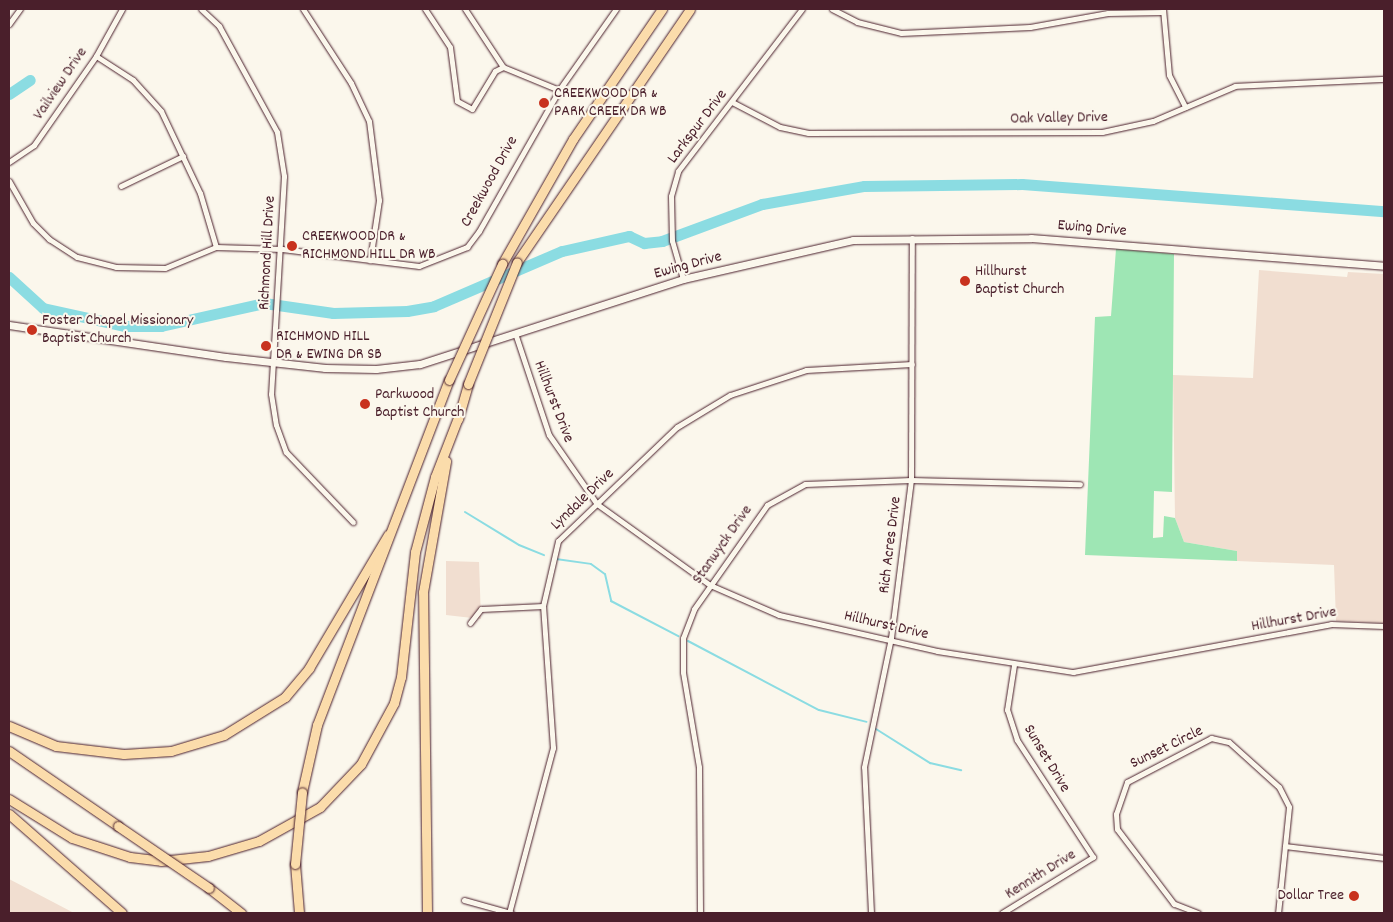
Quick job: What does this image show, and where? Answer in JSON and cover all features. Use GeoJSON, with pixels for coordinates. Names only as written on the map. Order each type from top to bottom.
{"type":"FeatureCollection","features":[{"type":"Feature","properties":{"kind":"highway"},"geometry":{"type":"LineString","coordinates":[[299,913],[295,864],[302,792],[317,725],[388,535],[449,380],[502,264],[573,139],[662,9]]}},
{"type":"Feature","properties":{"kind":"highway"},"geometry":{"type":"LineString","coordinates":[[427,913],[423,592],[437,496],[468,384],[517,262],[690,9]]}},
{"type":"Feature","properties":{"kind":"highway"},"geometry":{"type":"LineString","coordinates":[[9,799],[72,838],[130,857],[161,861],[208,856],[259,842],[320,808],[361,764],[394,703],[401,677],[415,552],[435,477],[459,415]]}},
{"type":"Feature","properties":{"kind":"highway"},"geometry":{"type":"LineString","coordinates":[[9,726],[56,746],[124,754],[171,751],[224,735],[285,697],[309,668],[388,535]]}},
{"type":"Feature","properties":{"kind":"highway"},"geometry":{"type":"LineString","coordinates":[[9,751],[209,888],[241,913]]}},
{"type":"Feature","properties":{"kind":"highway"},"geometry":{"type":"LineString","coordinates":[[9,814],[122,913]]}},
{"type":"Feature","properties":{"kind":"main road","name":"Ewing Drive"},"geometry":{"type":"LineString","coordinates":[[9,325],[275,362],[332,368],[420,364],[516,336],[683,279],[853,240],[912,237],[1032,238],[1384,266]]}},
{"type":"Feature","properties":{"kind":"street"},"geometry":{"type":"LineString","coordinates":[[9,24],[20,9]]}},
{"type":"Feature","properties":{"kind":"street","name":"Vailview Drive"},"geometry":{"type":"LineString","coordinates":[[9,162],[34,145],[96,56],[122,9]]}},
{"type":"Feature","properties":{"kind":"street","name":"Richmond Hill Drive"},"geometry":{"type":"LineString","coordinates":[[201,9],[219,26],[277,132],[284,176],[282,249],[275,362],[271,394],[286,452],[354,522]]}},
{"type":"Feature","properties":{"kind":"street"},"geometry":{"type":"LineString","coordinates":[[303,9],[351,82],[369,121],[379,200],[370,260]]}},
{"type":"Feature","properties":{"kind":"street"},"geometry":{"type":"LineString","coordinates":[[425,9],[450,47],[457,101],[472,109],[494,71],[503,67]]}},
{"type":"Feature","properties":{"kind":"street"},"geometry":{"type":"LineString","coordinates":[[465,9],[503,67],[559,90]]}},
{"type":"Feature","properties":{"kind":"street","name":"Creekwood Drive"},"geometry":{"type":"LineString","coordinates":[[9,181],[33,223],[78,257],[139,270],[165,268],[216,247],[282,249],[419,266],[467,247],[559,90],[616,9]]}},
{"type":"Feature","properties":{"kind":"street","name":"Larkspur Drive"},"geometry":{"type":"LineString","coordinates":[[683,279],[672,241],[671,196],[678,171],[802,9]]}},
{"type":"Feature","properties":{"kind":"street"},"geometry":{"type":"LineString","coordinates":[[832,9],[856,22],[901,33],[1030,27],[1108,13],[1163,10],[1169,75],[1185,107]]}},
{"type":"Feature","properties":{"kind":"street"},"geometry":{"type":"LineString","coordinates":[[96,56],[151,98],[183,156],[200,193],[216,247]]}},
{"type":"Feature","properties":{"kind":"street","name":"Oak Valley Drive"},"geometry":{"type":"LineString","coordinates":[[732,102],[780,127],[833,134],[1102,132],[1131,128],[1235,86],[1384,80]]}},
{"type":"Feature","properties":{"kind":"street"},"geometry":{"type":"LineString","coordinates":[[121,186],[183,156]]}},
{"type":"Feature","properties":{"kind":"street","name":"Rich Acres Drive"},"geometry":{"type":"LineString","coordinates":[[871,913],[864,767],[891,638],[911,480],[912,237]]}},
{"type":"Feature","properties":{"kind":"street","name":"Hillhurst Drive"},"geometry":{"type":"LineString","coordinates":[[516,336],[549,435],[597,504],[710,585],[779,615],[1014,665],[1081,672],[1331,624],[1384,626]]}},
{"type":"Feature","properties":{"kind":"street","name":"Lyndale Drive"},"geometry":{"type":"LineString","coordinates":[[510,913],[553,748],[544,606],[558,541],[677,427],[755,384],[806,370],[912,364]]}},
{"type":"Feature","properties":{"kind":"street","name":"Stanwyck Drive"},"geometry":{"type":"LineString","coordinates":[[700,913],[699,767],[683,672],[683,638],[694,609],[767,505],[804,484],[911,480],[1080,484]]}},
{"type":"Feature","properties":{"kind":"street"},"geometry":{"type":"LineString","coordinates":[[470,623],[481,609],[544,606]]}},
{"type":"Feature","properties":{"kind":"street","name":"Sunset Drive"},"geometry":{"type":"LineString","coordinates":[[1014,665],[1007,710],[1017,740],[1092,857]]}},
{"type":"Feature","properties":{"kind":"street","name":"Sunset Circle"},"geometry":{"type":"LineString","coordinates":[[1198,913],[1174,904],[1117,830],[1116,814],[1127,782],[1211,738],[1229,742],[1280,787],[1289,807],[1278,913]]}},
{"type":"Feature","properties":{"kind":"street"},"geometry":{"type":"LineString","coordinates":[[1285,846],[1384,858]]}},
{"type":"Feature","properties":{"kind":"street","name":"Kennith Drive"},"geometry":{"type":"LineString","coordinates":[[1002,913],[1092,857]]}},
{"type":"Feature","properties":{"kind":"street"},"geometry":{"type":"LineString","coordinates":[[464,900],[510,913]]}},
{"type":"Feature","properties":{"kind":"shaded area"},"geometry":{"type":"Polygon","coordinates":[[[1259,270],[1347,277],[1348,272],[1384,274],[1384,623],[1336,621],[1334,565],[1237,561],[1237,551],[1184,542],[1175,518],[1173,375],[1253,378],[1259,270]]]}},
{"type":"Feature","properties":{"kind":"shaded area"},"geometry":{"type":"Polygon","coordinates":[[[446,561],[479,562],[481,619],[446,615],[446,561]]]}},
{"type":"Feature","properties":{"kind":"shaded area"},"geometry":{"type":"Polygon","coordinates":[[[9,879],[74,913],[9,913],[9,879]]]}},
{"type":"Feature","properties":{"kind":"green space"},"geometry":{"type":"Polygon","coordinates":[[[1116,249],[1174,254],[1172,492],[1154,491],[1153,538],[1163,537],[1164,516],[1175,518],[1184,542],[1237,551],[1237,561],[1085,555],[1095,317],[1111,316],[1116,249]]]}},
{"type":"Feature","properties":{"kind":"waterway"},"geometry":{"type":"LineString","coordinates":[[9,94],[30,80]]}},
{"type":"Feature","properties":{"kind":"waterway"},"geometry":{"type":"LineString","coordinates":[[9,277],[43,308],[125,326],[161,326],[264,303],[333,313],[407,311],[434,306],[562,251],[629,236],[644,243],[662,241],[762,204],[864,186],[1022,184],[1384,211]]}},
{"type":"Feature","properties":{"kind":"waterway"},"geometry":{"type":"LineString","coordinates":[[465,512],[519,545],[544,555]]}},
{"type":"Feature","properties":{"kind":"waterway"},"geometry":{"type":"LineString","coordinates":[[556,559],[591,564],[605,574],[611,601],[678,636]]}},
{"type":"Feature","properties":{"kind":"waterway"},"geometry":{"type":"LineString","coordinates":[[688,641],[819,710],[867,722]]}},
{"type":"Feature","properties":{"kind":"waterway"},"geometry":{"type":"LineString","coordinates":[[876,729],[930,763],[961,770]]}},
{"type":"Feature","properties":{"kind":"place","name":"CREEKWOOD DR & PARK CREEK DR WB"},"geometry":{"type":"Point","coordinates":[544,103]}},
{"type":"Feature","properties":{"kind":"place","name":"CREEKWOOD DR & RICHMOND HILL DR WB"},"geometry":{"type":"Point","coordinates":[292,246]}},
{"type":"Feature","properties":{"kind":"place","name":"Hillhurst Baptist Church"},"geometry":{"type":"Point","coordinates":[965,281]}},
{"type":"Feature","properties":{"kind":"place","name":"Foster Chapel Missionary Baptist Church"},"geometry":{"type":"Point","coordinates":[32,330]}},
{"type":"Feature","properties":{"kind":"place","name":"RICHMOND HILL DR & EWING DR SB"},"geometry":{"type":"Point","coordinates":[266,346]}},
{"type":"Feature","properties":{"kind":"place","name":"Parkwood Baptist Church"},"geometry":{"type":"Point","coordinates":[365,404]}},
{"type":"Feature","properties":{"kind":"place","name":"Dollar Tree"},"geometry":{"type":"Point","coordinates":[1354,896]}}]}
